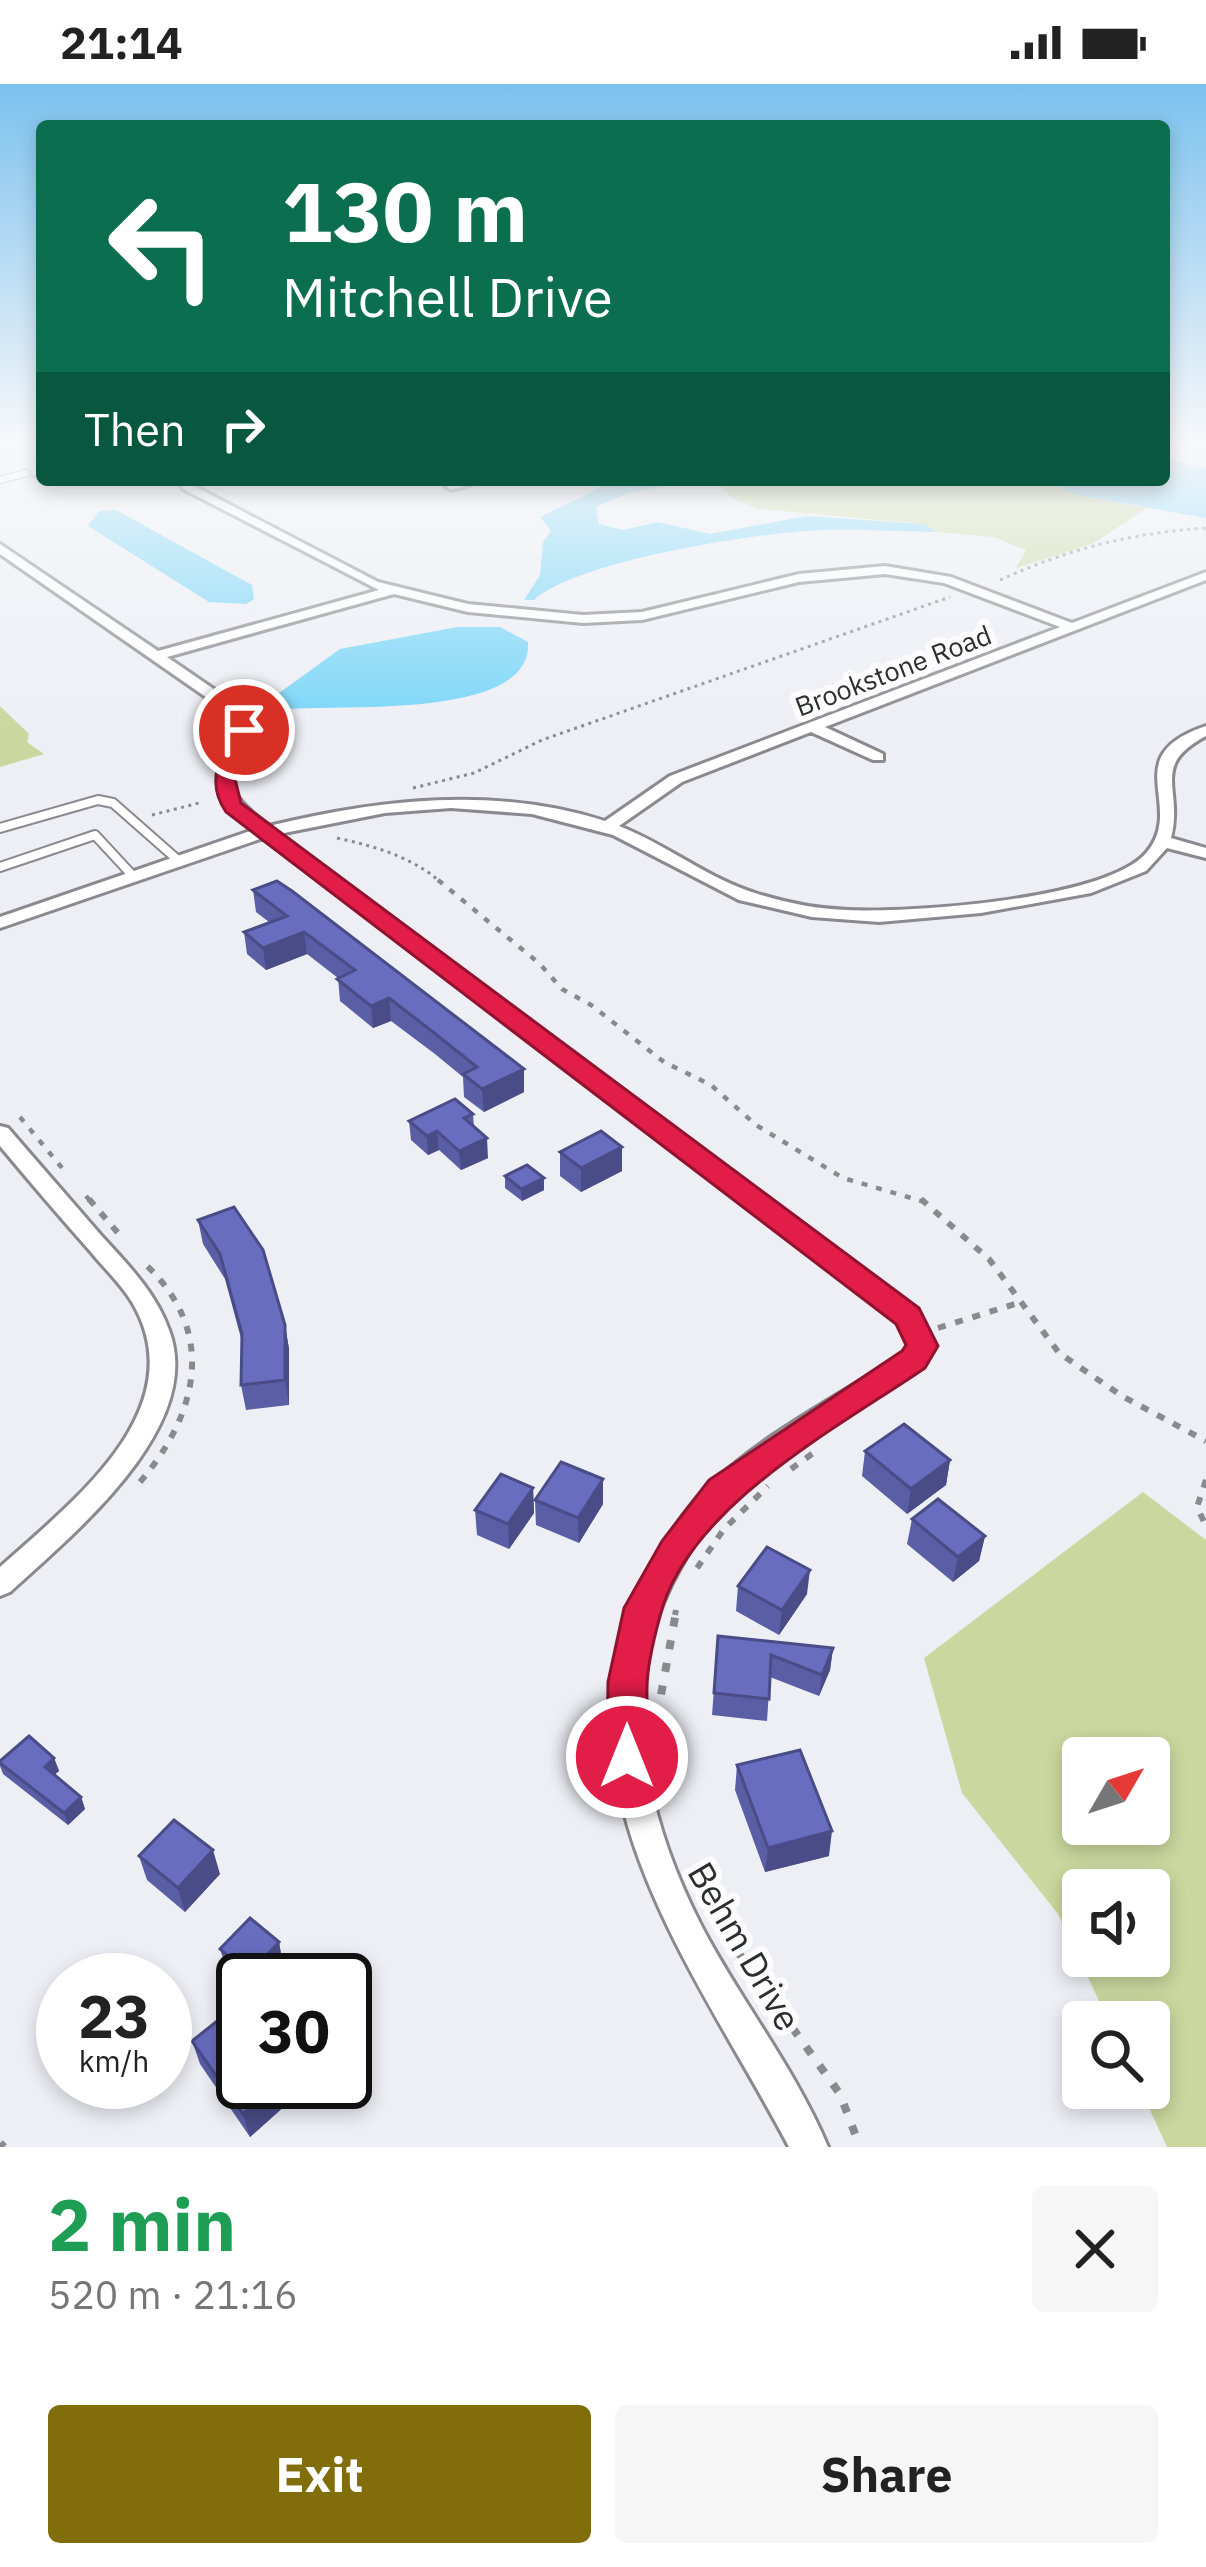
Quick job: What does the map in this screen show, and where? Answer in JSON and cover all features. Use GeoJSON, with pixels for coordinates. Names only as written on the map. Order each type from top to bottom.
{"type":"FeatureCollection","features":[{"type":"Feature","properties":{"kind":"street"},"geometry":{"type":"LineString","coordinates":[[289,539],[390,591],[468,608],[610,619],[668,612],[776,583],[862,569],[929,575],[1071,627]]}},
{"type":"Feature","properties":{"kind":"street"},"geometry":{"type":"LineString","coordinates":[[0,548],[157,655],[239,718],[244,730],[224,775],[225,796],[268,833],[908,1316],[921,1339]]}},
{"type":"Feature","properties":{"kind":"street","name":"Brookstone Road"},"geometry":{"type":"LineString","coordinates":[[607,827],[676,779],[1206,576]]}},
{"type":"Feature","properties":{"kind":"street"},"geometry":{"type":"LineString","coordinates":[[157,655],[390,591]]}},
{"type":"Feature","properties":{"kind":"street"},"geometry":{"type":"LineString","coordinates":[[812,727],[878,757]]}},
{"type":"Feature","properties":{"kind":"street"},"geometry":{"type":"LineString","coordinates":[[0,923],[293,826],[379,808],[442,803],[515,806],[607,827],[746,896],[831,915],[955,912],[1072,893],[1123,876],[1154,857],[1166,842],[1164,765],[1171,753],[1206,730]]}},
{"type":"Feature","properties":{"kind":"street"},"geometry":{"type":"LineString","coordinates":[[1166,842],[1206,854]]}},
{"type":"Feature","properties":{"kind":"street"},"geometry":{"type":"LineString","coordinates":[[0,1584],[121,1466],[152,1413],[165,1363],[154,1318],[137,1291],[10,1125]]}},
{"type":"Feature","properties":{"kind":"street","name":"Behm Drive"},"geometry":{"type":"LineString","coordinates":[[809,2147],[770,2069],[665,1895],[639,1821],[627,1757],[627,1682],[643,1608],[674,1551],[722,1490],[914,1359],[921,1339]]}},
{"type":"Feature","properties":{"kind":"lane"},"geometry":{"type":"LineString","coordinates":[[0,828],[98,800],[113,803],[179,861]]}},
{"type":"Feature","properties":{"kind":"lane"},"geometry":{"type":"LineString","coordinates":[[0,867],[95,836],[133,876]]}},
{"type":"Feature","properties":{"kind":"path"},"geometry":{"type":"LineString","coordinates":[[408,789],[474,773],[542,740],[972,590],[1064,552],[1114,539]]}},
{"type":"Feature","properties":{"kind":"path"},"geometry":{"type":"LineString","coordinates":[[293,826],[366,843],[423,867],[540,964],[562,989],[591,1005],[664,1062],[711,1085],[744,1118],[843,1178],[921,1199],[989,1259],[1049,1342],[1074,1365],[1206,1439]]}},
{"type":"Feature","properties":{"kind":"path"},"geometry":{"type":"LineString","coordinates":[[10,1125],[126,1243]]}},
{"type":"Feature","properties":{"kind":"path"},"geometry":{"type":"LineString","coordinates":[[135,1253],[175,1296],[187,1335],[192,1390],[164,1455],[137,1486]]}},
{"type":"Feature","properties":{"kind":"path"},"geometry":{"type":"LineString","coordinates":[[921,1339],[938,1328],[1018,1303]]}},
{"type":"Feature","properties":{"kind":"path"},"geometry":{"type":"LineString","coordinates":[[1206,1480],[1197,1508],[1206,1526]]}},
{"type":"Feature","properties":{"kind":"green space"},"geometry":{"type":"Polygon","coordinates":[[[1000,539],[1099,539],[1016,568],[1026,550],[1000,539]]]}},
{"type":"Feature","properties":{"kind":"green space"},"geometry":{"type":"Polygon","coordinates":[[[0,706],[29,734],[27,742],[44,754],[0,767],[0,706]]]}},
{"type":"Feature","properties":{"kind":"green space"},"geometry":{"type":"Polygon","coordinates":[[[1143,1492],[1206,1540],[1206,2147],[1167,2147],[1150,2109],[1170,2109],[1170,2001],[1099,2001],[1088,1977],[1170,1977],[1170,1869],[1062,1869],[1062,1922],[962,1793],[924,1658],[1143,1492]]]}},
{"type":"Feature","properties":{"kind":"water"},"geometry":{"type":"Polygon","coordinates":[[[109,539],[169,539],[252,585],[254,599],[246,604],[209,602],[109,539]]]}},
{"type":"Feature","properties":{"kind":"water"},"geometry":{"type":"Polygon","coordinates":[[[738,539],[590,572],[534,600],[524,600],[540,575],[543,542],[738,539]]]}},
{"type":"Feature","properties":{"kind":"water"},"geometry":{"type":"Polygon","coordinates":[[[457,627],[500,627],[528,642],[522,667],[500,685],[468,696],[430,703],[290,709],[275,696],[340,649],[457,627]]]}},
{"type":"Feature","properties":{"kind":"building"},"geometry":{"type":"Polygon","coordinates":[[[277,881],[524,1069],[482,1089],[463,1074],[477,1067],[389,998],[371,1006],[337,979],[355,970],[304,932],[263,948],[244,932],[287,916],[253,890],[277,881]]]}},
{"type":"Feature","properties":{"kind":"building"},"geometry":{"type":"Polygon","coordinates":[[[455,1099],[473,1114],[464,1118],[487,1138],[459,1151],[437,1131],[427,1136],[409,1121],[455,1099]]]}},
{"type":"Feature","properties":{"kind":"building"},"geometry":{"type":"Polygon","coordinates":[[[601,1131],[622,1147],[581,1168],[560,1152],[601,1131]]]}},
{"type":"Feature","properties":{"kind":"building"},"geometry":{"type":"Polygon","coordinates":[[[527,1165],[544,1178],[521,1189],[505,1176],[527,1165]]]}},
{"type":"Feature","properties":{"kind":"building"},"geometry":{"type":"Polygon","coordinates":[[[234,1207],[263,1250],[285,1325],[285,1380],[241,1385],[242,1334],[220,1254],[198,1220],[234,1207]]]}},
{"type":"Feature","properties":{"kind":"building"},"geometry":{"type":"Polygon","coordinates":[[[904,1424],[950,1460],[911,1489],[865,1451],[904,1424]]]}},
{"type":"Feature","properties":{"kind":"building"},"geometry":{"type":"Polygon","coordinates":[[[561,1462],[603,1479],[578,1518],[535,1500],[561,1462]]]}},
{"type":"Feature","properties":{"kind":"building"},"geometry":{"type":"Polygon","coordinates":[[[501,1474],[533,1488],[508,1524],[475,1510],[501,1474]]]}},
{"type":"Feature","properties":{"kind":"building"},"geometry":{"type":"Polygon","coordinates":[[[938,1499],[985,1536],[958,1557],[912,1519],[938,1499]]]}},
{"type":"Feature","properties":{"kind":"building"},"geometry":{"type":"Polygon","coordinates":[[[767,1547],[810,1570],[782,1610],[738,1586],[767,1547]]]}},
{"type":"Feature","properties":{"kind":"building"},"geometry":{"type":"Polygon","coordinates":[[[718,1636],[833,1648],[822,1675],[771,1655],[769,1699],[714,1693],[718,1636]]]}},
{"type":"Feature","properties":{"kind":"building"},"geometry":{"type":"Polygon","coordinates":[[[29,1736],[54,1758],[45,1767],[81,1797],[64,1813],[0,1763],[29,1736]]]}},
{"type":"Feature","properties":{"kind":"building"},"geometry":{"type":"Polygon","coordinates":[[[800,1750],[832,1831],[768,1848],[737,1765],[800,1750]]]}},
{"type":"Feature","properties":{"kind":"building"},"geometry":{"type":"Polygon","coordinates":[[[174,1820],[213,1850],[178,1888],[139,1856],[174,1820]]]}},
{"type":"Feature","properties":{"kind":"building"},"geometry":{"type":"Polygon","coordinates":[[[250,1918],[279,1942],[269,1953],[225,1953],[220,1949],[250,1918]]]}},
{"type":"Feature","properties":{"kind":"building"},"geometry":{"type":"Polygon","coordinates":[[[216,2022],[216,2075],[192,2041],[216,2022]]]}},
{"type":"Feature","properties":{"kind":"route"},"geometry":{"type":"LineString","coordinates":[[244,730],[224,775],[225,796],[234,808],[908,1316],[919,1332],[922,1346],[914,1359],[722,1490],[674,1551],[643,1608],[627,1682],[627,1757]]}}]}
